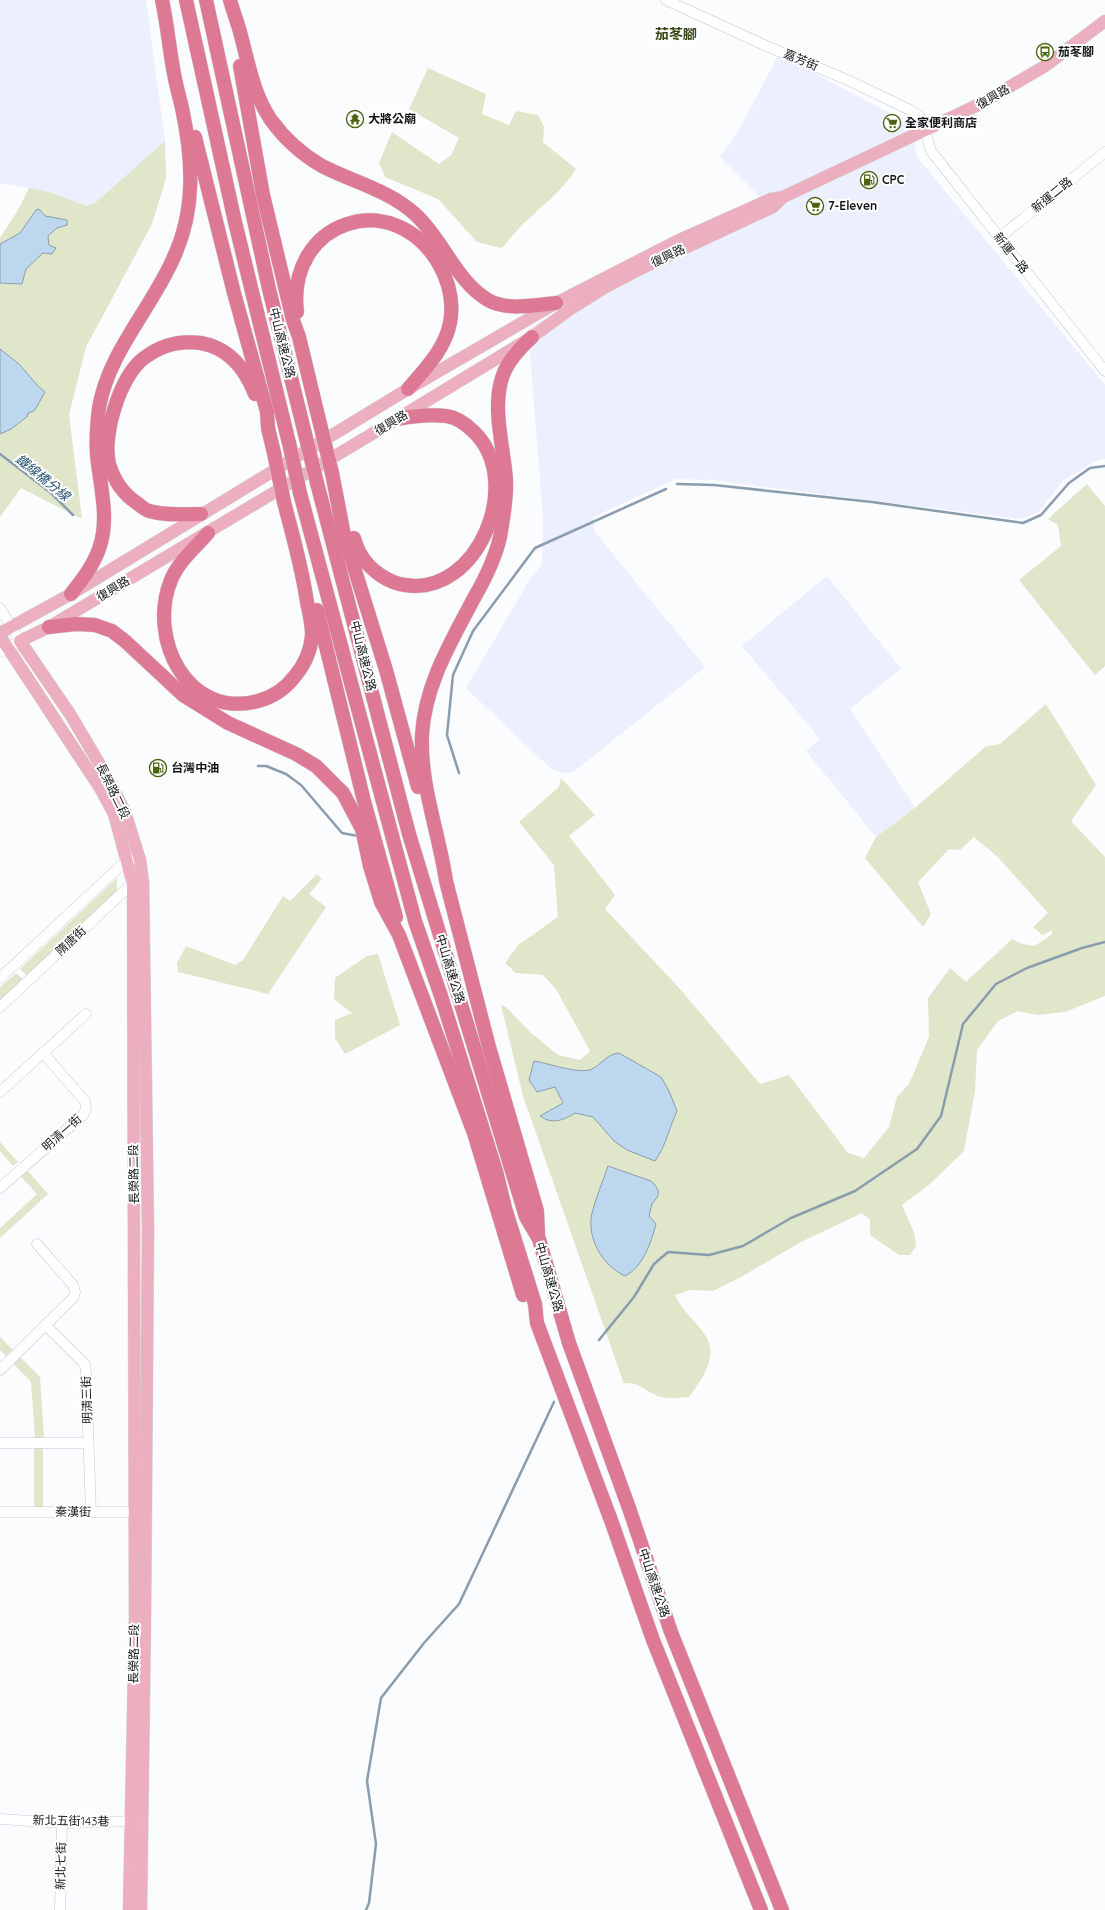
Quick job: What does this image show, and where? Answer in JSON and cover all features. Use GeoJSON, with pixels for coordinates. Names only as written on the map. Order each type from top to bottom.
{"type":"FeatureCollection","features":[{"type":"Feature","properties":{"kind":"highway"},"geometry":{"type":"LineString","coordinates":[[71,594],[89,570],[102,541],[104,525],[97,455],[97,432],[99,407],[106,383],[117,357],[173,259],[189,211],[191,189],[189,145],[173,68],[162,0]]}},
{"type":"Feature","properties":{"kind":"highway","name":"中山高速公路"},"geometry":{"type":"LineString","coordinates":[[186,0],[235,222],[300,492],[415,921],[496,1171],[505,1208],[535,1304],[537,1323],[612,1523],[653,1640],[761,1910]]}},
{"type":"Feature","properties":{"kind":"highway","name":"中山高速公路"},"geometry":{"type":"LineString","coordinates":[[206,0],[269,289],[317,483],[409,834],[526,1217],[539,1239],[569,1343],[629,1508],[671,1632],[782,1910]]}},
{"type":"Feature","properties":{"kind":"highway"},"geometry":{"type":"LineString","coordinates":[[230,2],[240,30],[250,75],[260,101],[270,119],[287,139],[303,153],[323,166],[378,190],[415,214],[436,236],[469,283],[489,300],[506,306],[556,303]]}},
{"type":"Feature","properties":{"kind":"highway"},"geometry":{"type":"LineString","coordinates":[[230,2],[263,195],[332,473],[344,535],[407,742],[440,868],[446,881]]}},
{"type":"Feature","properties":{"kind":"highway"},"geometry":{"type":"LineString","coordinates":[[170,42],[184,92],[234,293],[267,412],[268,428]]}},
{"type":"Feature","properties":{"kind":"highway"},"geometry":{"type":"LineString","coordinates":[[299,337],[297,285],[300,270],[308,254],[320,240],[332,230],[347,223],[366,220],[398,226],[411,233],[436,259],[449,286],[451,305],[450,323],[443,342],[433,360],[408,389]]}},
{"type":"Feature","properties":{"kind":"highway"},"geometry":{"type":"LineString","coordinates":[[532,337],[522,346],[503,375],[499,395],[499,418],[506,481],[504,510],[493,561],[438,669],[425,713],[422,743],[426,793],[443,861],[446,881],[488,1047],[537,1211],[539,1239]]}},
{"type":"Feature","properties":{"kind":"highway"},"geometry":{"type":"LineString","coordinates":[[201,514],[171,515],[148,511],[130,498],[116,482],[109,463],[109,440],[113,410],[129,375],[143,359],[159,349],[177,342],[193,342],[213,345],[229,355],[243,368],[252,386],[268,428],[284,502],[305,580],[311,615],[312,636],[308,655],[302,668],[291,682],[279,692],[265,699],[250,703],[227,702],[204,694],[189,683],[177,668],[169,651],[164,633],[163,614],[165,597],[171,579],[187,556],[208,533]]}},
{"type":"Feature","properties":{"kind":"highway"},"geometry":{"type":"LineString","coordinates":[[338,499],[361,555],[377,572],[397,584],[419,588],[438,583],[456,573],[469,560],[481,540],[490,518],[495,496],[495,478],[491,458],[483,440],[466,424],[447,416],[419,415],[397,419]]}},
{"type":"Feature","properties":{"kind":"highway"},"geometry":{"type":"LineString","coordinates":[[305,580],[311,592],[319,618],[337,696],[373,835],[396,916],[399,935]]}},
{"type":"Feature","properties":{"kind":"highway"},"geometry":{"type":"LineString","coordinates":[[48,627],[76,624],[95,625],[112,631],[125,641],[183,695],[206,711],[228,723],[296,754],[316,766],[343,793],[362,829],[370,866],[381,902],[399,935],[474,1133],[509,1254],[527,1307],[537,1323]]}},
{"type":"Feature","properties":{"kind":"main road","name":"復興路"},"geometry":{"type":"LineString","coordinates":[[0,633],[71,594],[201,514],[344,430],[408,389],[556,303],[677,241],[770,199],[783,197],[976,107],[1045,66],[1104,24]]}},
{"type":"Feature","properties":{"kind":"main road","name":"復興路"},"geometry":{"type":"LineString","coordinates":[[20,641],[48,627],[208,533],[397,419],[532,337],[569,310],[604,288],[640,269],[773,207],[783,197]]}},
{"type":"Feature","properties":{"kind":"main road","name":"長榮路二段"},"geometry":{"type":"LineString","coordinates":[[0,636],[4,650],[100,788],[114,814],[133,884],[139,980]]}},
{"type":"Feature","properties":{"kind":"main road","name":"長榮路二段"},"geometry":{"type":"LineString","coordinates":[[20,641],[70,714],[110,780],[125,812],[140,860],[142,875],[139,980],[139,1082],[134,1266],[140,1398],[140,1512],[135,1618],[136,1821],[140,1910]]}},
{"type":"Feature","properties":{"kind":"main road","name":"長榮路二段"},"geometry":{"type":"LineString","coordinates":[[139,1082],[148,1264],[140,1398]]}},
{"type":"Feature","properties":{"kind":"main road"},"geometry":{"type":"LineString","coordinates":[[134,1266],[148,1264]]}},
{"type":"Feature","properties":{"kind":"main road","name":"長榮路二段"},"geometry":{"type":"LineString","coordinates":[[129,1910],[136,1821]]}},
{"type":"Feature","properties":{"kind":"street","name":"嘉芳街"},"geometry":{"type":"LineString","coordinates":[[666,0],[762,44],[852,82],[910,110],[919,116],[926,131]]}},
{"type":"Feature","properties":{"kind":"street","name":"新運一路"},"geometry":{"type":"LineString","coordinates":[[926,131],[932,151],[998,238],[1101,359],[1105,371]]}},
{"type":"Feature","properties":{"kind":"street","name":"新運二路"},"geometry":{"type":"LineString","coordinates":[[998,238],[1105,152]]}},
{"type":"Feature","properties":{"kind":"street","name":"長榮路二段"},"geometry":{"type":"LineString","coordinates":[[0,608],[20,641]]}},
{"type":"Feature","properties":{"kind":"street","name":"復興路"},"geometry":{"type":"LineString","coordinates":[[4,650],[20,641]]}},
{"type":"Feature","properties":{"kind":"street"},"geometry":{"type":"LineString","coordinates":[[127,860],[140,860]]}},
{"type":"Feature","properties":{"kind":"street","name":"隋唐街"},"geometry":{"type":"LineString","coordinates":[[0,978],[127,860]]}},
{"type":"Feature","properties":{"kind":"street","name":"隋唐街"},"geometry":{"type":"LineString","coordinates":[[0,1007],[142,875]]}},
{"type":"Feature","properties":{"kind":"street"},"geometry":{"type":"LineString","coordinates":[[0,1092],[86,1014]]}},
{"type":"Feature","properties":{"kind":"street","name":"明清一街"},"geometry":{"type":"LineString","coordinates":[[0,1188],[83,1115],[86,1109],[85,1102],[43,1053]]}},
{"type":"Feature","properties":{"kind":"street"},"geometry":{"type":"LineString","coordinates":[[0,1370],[73,1298],[75,1292],[73,1285],[37,1244]]}},
{"type":"Feature","properties":{"kind":"street","name":"明清三街"},"geometry":{"type":"LineString","coordinates":[[45,1325],[84,1364],[86,1373],[91,1512]]}},
{"type":"Feature","properties":{"kind":"street"},"geometry":{"type":"LineString","coordinates":[[0,1443],[88,1443]]}},
{"type":"Feature","properties":{"kind":"street","name":"秦漢街"},"geometry":{"type":"LineString","coordinates":[[0,1512],[140,1512]]}},
{"type":"Feature","properties":{"kind":"street","name":"新北五街143巷"},"geometry":{"type":"LineString","coordinates":[[0,1819],[62,1823],[136,1821]]}},
{"type":"Feature","properties":{"kind":"street","name":"新北七街"},"geometry":{"type":"LineString","coordinates":[[60,1910],[62,1823]]}},
{"type":"Feature","properties":{"kind":"shaded area"},"geometry":{"type":"Polygon","coordinates":[[[0,0],[146,0],[165,141],[95,203],[87,206],[49,192],[0,183],[0,0]]]}},
{"type":"Feature","properties":{"kind":"shaded area"},"geometry":{"type":"Polygon","coordinates":[[[779,54],[910,124],[917,157],[1105,385],[1105,459],[1096,461],[1064,480],[1038,512],[1020,519],[711,480],[676,479],[593,517],[594,531],[705,667],[573,772],[563,773],[551,769],[466,688],[532,576],[542,565],[543,517],[528,329],[607,282],[765,202],[720,157],[739,130],[779,54]]]}},
{"type":"Feature","properties":{"kind":"shaded area"},"geometry":{"type":"Polygon","coordinates":[[[827,576],[901,669],[850,709],[915,808],[876,837],[806,751],[820,739],[742,646],[827,576]]]}},
{"type":"Feature","properties":{"kind":"green space"},"geometry":{"type":"Polygon","coordinates":[[[428,68],[486,94],[482,114],[509,125],[516,111],[538,115],[544,127],[543,142],[576,169],[564,185],[520,227],[502,248],[477,242],[438,199],[385,177],[379,163],[392,132],[439,164],[451,155],[459,138],[409,109],[428,68]]]}},
{"type":"Feature","properties":{"kind":"green space"},"geometry":{"type":"Polygon","coordinates":[[[165,141],[166,179],[152,224],[86,347],[69,415],[82,519],[21,488],[0,517],[0,238],[18,210],[29,188],[49,192],[87,206],[95,203],[165,141]]]}},
{"type":"Feature","properties":{"kind":"green space"},"geometry":{"type":"Polygon","coordinates":[[[1087,484],[1105,506],[1105,666],[1095,675],[1019,580],[1061,546],[1058,525],[1048,519],[1087,484]]]}},
{"type":"Feature","properties":{"kind":"green space"},"geometry":{"type":"Polygon","coordinates":[[[1046,704],[1096,785],[1071,821],[1105,857],[1105,996],[1065,1012],[1037,1015],[1018,1011],[998,1021],[977,1050],[975,1091],[964,1151],[930,1184],[902,1205],[914,1232],[916,1246],[910,1255],[899,1255],[870,1235],[870,1220],[862,1213],[801,1242],[741,1277],[713,1291],[690,1290],[675,1295],[681,1306],[705,1335],[709,1343],[711,1351],[710,1359],[699,1383],[689,1397],[671,1398],[661,1397],[638,1385],[629,1383],[624,1384],[523,1096],[501,1005],[506,1007],[531,1033],[558,1055],[580,1060],[590,1051],[556,989],[543,975],[516,973],[505,963],[518,945],[558,917],[554,865],[519,822],[559,787],[561,778],[595,815],[569,836],[615,895],[605,909],[681,990],[760,1084],[789,1075],[848,1153],[864,1158],[889,1127],[897,1097],[909,1084],[929,1037],[928,998],[950,968],[966,982],[1012,939],[1022,944],[1035,946],[1051,935],[1053,930],[1042,935],[1033,927],[1048,913],[998,857],[974,837],[960,850],[949,849],[918,882],[931,914],[923,927],[865,858],[876,837],[915,808],[985,747],[1000,744],[1046,704]]]}},
{"type":"Feature","properties":{"kind":"green space"},"geometry":{"type":"Polygon","coordinates":[[[317,874],[322,879],[309,894],[326,907],[268,994],[178,972],[177,963],[186,946],[235,965],[243,960],[283,896],[290,901],[317,874]]]}},
{"type":"Feature","properties":{"kind":"green space"},"geometry":{"type":"Polygon","coordinates":[[[117,878],[117,895],[29,977],[20,969],[117,878]]]}},
{"type":"Feature","properties":{"kind":"green space"},"geometry":{"type":"Polygon","coordinates":[[[378,954],[400,1025],[345,1054],[335,1038],[335,1020],[352,1013],[334,999],[335,978],[367,956],[378,954]]]}},
{"type":"Feature","properties":{"kind":"green space"},"geometry":{"type":"Polygon","coordinates":[[[16,973],[24,981],[0,1003],[0,987],[16,973]]]}},
{"type":"Feature","properties":{"kind":"green space"},"geometry":{"type":"Polygon","coordinates":[[[0,1142],[18,1162],[13,1166],[0,1151],[0,1142]]]}},
{"type":"Feature","properties":{"kind":"green space"},"geometry":{"type":"Polygon","coordinates":[[[25,1168],[48,1194],[0,1238],[0,1228],[37,1194],[19,1174],[25,1168]]]}},
{"type":"Feature","properties":{"kind":"green space"},"geometry":{"type":"Polygon","coordinates":[[[0,1337],[13,1350],[6,1356],[0,1350],[0,1337]]]}},
{"type":"Feature","properties":{"kind":"green space"},"geometry":{"type":"Polygon","coordinates":[[[18,1355],[40,1377],[44,1437],[35,1438],[31,1382],[12,1362],[18,1355]]]}},
{"type":"Feature","properties":{"kind":"green space"},"geometry":{"type":"Polygon","coordinates":[[[34,1447],[43,1447],[43,1507],[34,1507],[34,1447]]]}},
{"type":"Feature","properties":{"kind":"water"},"geometry":{"type":"Polygon","coordinates":[[[39,209],[45,216],[67,220],[67,225],[57,228],[48,236],[49,245],[56,248],[52,254],[43,253],[26,269],[22,284],[0,283],[0,244],[20,233],[36,210],[39,209]]]}},
{"type":"Feature","properties":{"kind":"water"},"geometry":{"type":"Polygon","coordinates":[[[0,349],[19,364],[45,392],[35,410],[27,414],[28,416],[11,429],[0,434],[0,349]]]}},
{"type":"Feature","properties":{"kind":"water"},"geometry":{"type":"Polygon","coordinates":[[[619,1053],[661,1077],[669,1091],[677,1111],[665,1143],[655,1161],[627,1150],[614,1141],[593,1117],[575,1113],[567,1118],[553,1121],[544,1119],[540,1116],[563,1103],[555,1087],[537,1092],[529,1080],[534,1061],[580,1071],[592,1069],[611,1055],[619,1053]]]}},
{"type":"Feature","properties":{"kind":"water"},"geometry":{"type":"Polygon","coordinates":[[[608,1166],[651,1181],[658,1190],[658,1196],[652,1204],[649,1216],[656,1224],[652,1239],[637,1267],[625,1276],[603,1258],[594,1241],[592,1232],[592,1213],[608,1166]]]}},
{"type":"Feature","properties":{"kind":"waterway","name":"鐵線橋分線"},"geometry":{"type":"LineString","coordinates":[[0,454],[51,493],[73,515]]}},
{"type":"Feature","properties":{"kind":"waterway"},"geometry":{"type":"LineString","coordinates":[[677,484],[714,485],[872,502],[1023,523],[1041,515],[1069,483],[1090,468],[1105,466]]}},
{"type":"Feature","properties":{"kind":"waterway"},"geometry":{"type":"LineString","coordinates":[[459,773],[447,735],[453,675],[473,631],[535,548],[666,489]]}},
{"type":"Feature","properties":{"kind":"waterway"},"geometry":{"type":"LineString","coordinates":[[258,766],[266,766],[286,774],[301,785],[342,833],[358,836]]}},
{"type":"Feature","properties":{"kind":"waterway"},"geometry":{"type":"LineString","coordinates":[[599,1340],[634,1297],[654,1264],[668,1252],[709,1255],[743,1246],[791,1218],[855,1191],[917,1149],[941,1116],[963,1024],[996,984],[1027,968],[1082,948],[1105,942]]}},
{"type":"Feature","properties":{"kind":"waterway"},"geometry":{"type":"LineString","coordinates":[[366,1910],[369,1903],[376,1844],[367,1781],[381,1698],[424,1643],[459,1604],[554,1402]]}},
{"type":"Feature","properties":{"kind":"place","name":"茄苳腳"},"geometry":{"type":"Point","coordinates":[1045,52]}},
{"type":"Feature","properties":{"kind":"place","name":"大將公廟"},"geometry":{"type":"Point","coordinates":[355,119]}},
{"type":"Feature","properties":{"kind":"place","name":"全家便利商店"},"geometry":{"type":"Point","coordinates":[892,123]}},
{"type":"Feature","properties":{"kind":"place","name":"CPC"},"geometry":{"type":"Point","coordinates":[869,180]}},
{"type":"Feature","properties":{"kind":"place","name":"7-Eleven"},"geometry":{"type":"Point","coordinates":[815,206]}},
{"type":"Feature","properties":{"kind":"place","name":"台灣中油"},"geometry":{"type":"Point","coordinates":[158,768]}},
{"type":"Feature","properties":{"kind":"district","name":"茄苳腳"},"geometry":{"type":"Point","coordinates":[676,34]}}]}
